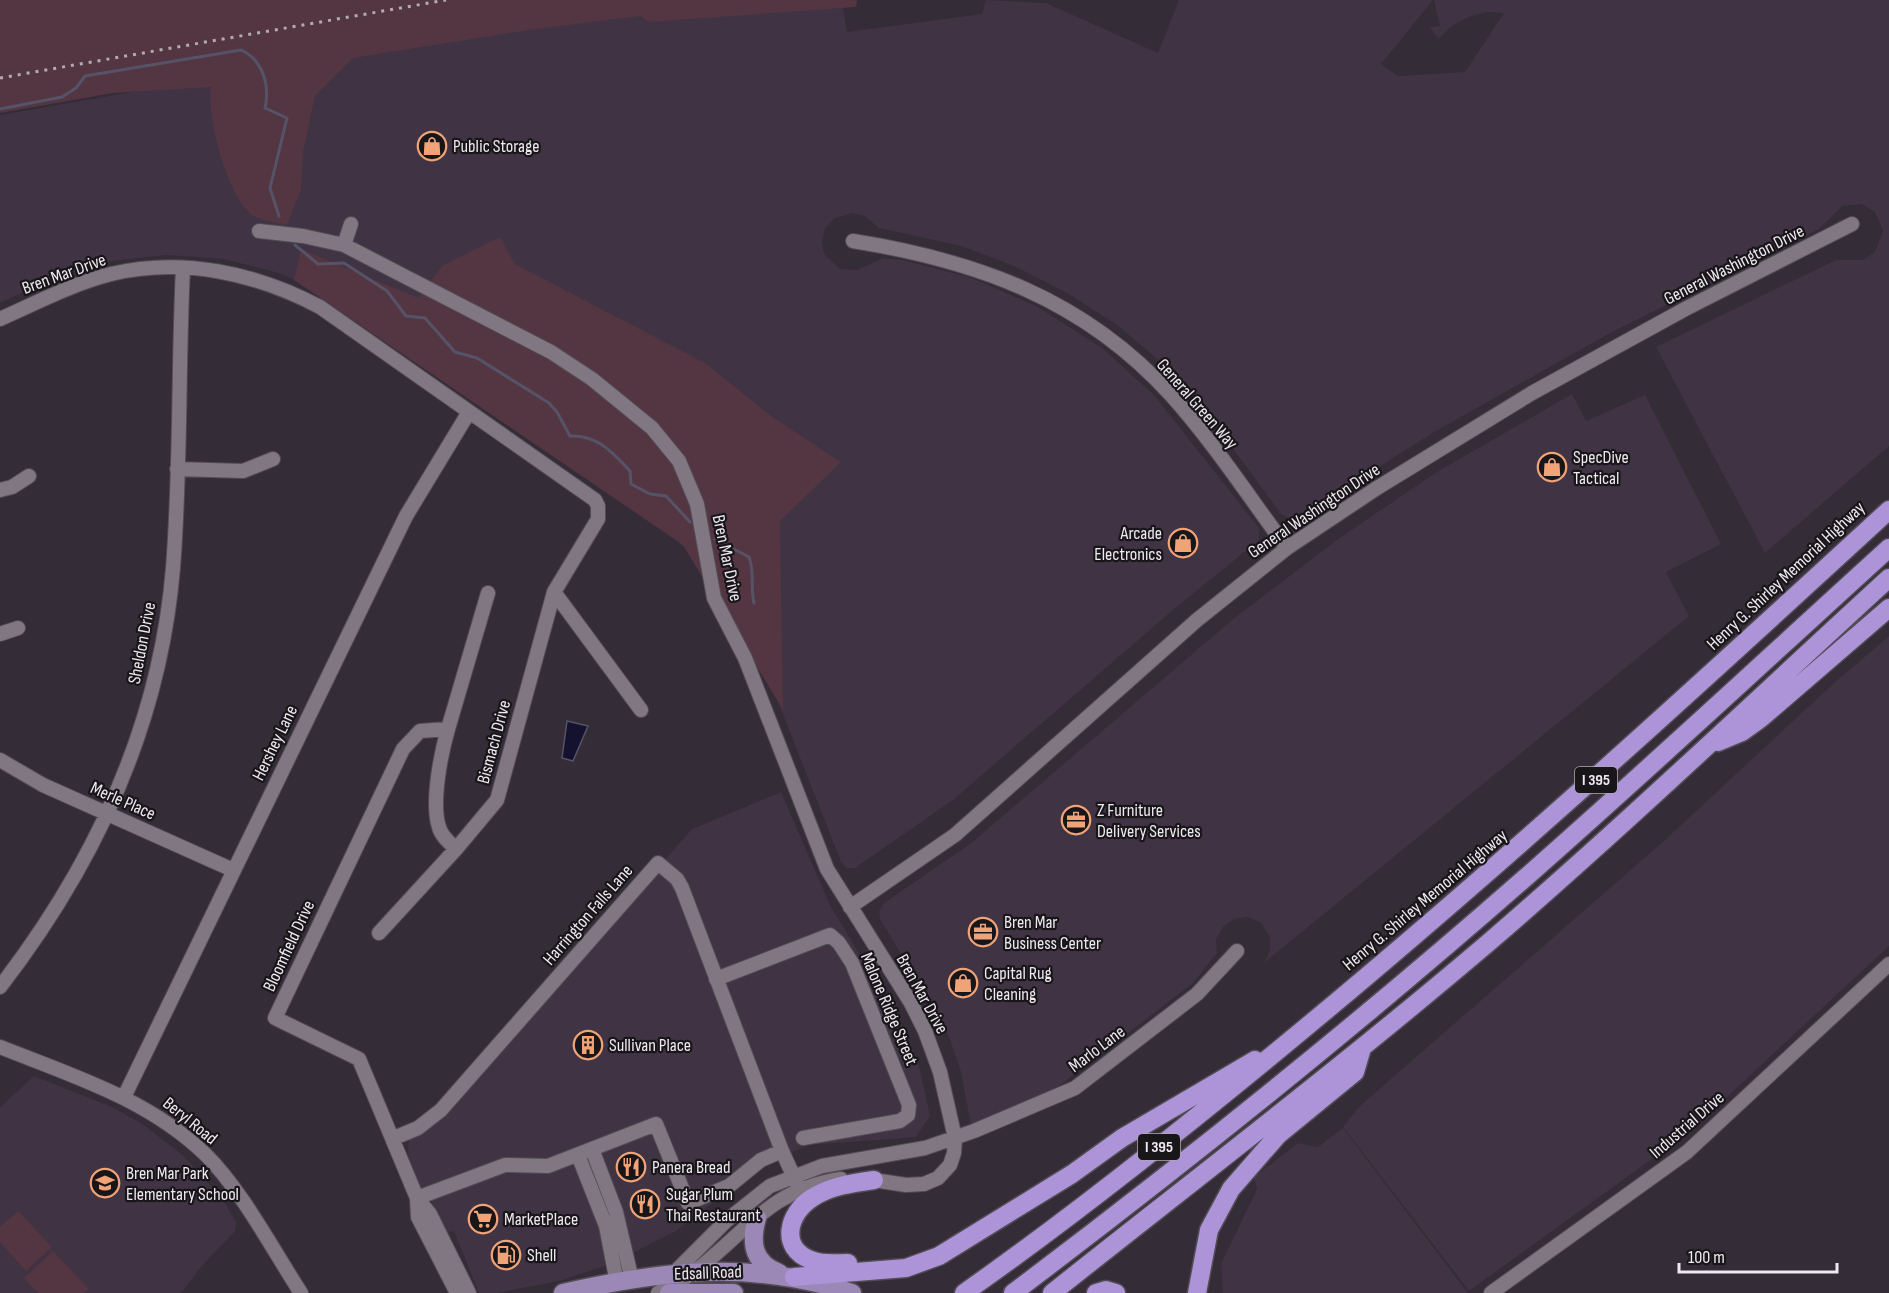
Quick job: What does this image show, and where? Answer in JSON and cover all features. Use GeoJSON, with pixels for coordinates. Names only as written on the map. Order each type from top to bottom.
{"type":"FeatureCollection","features":[{"type":"Feature","properties":{"kind":"highway","name":"Henry G. Shirley Memorial Highway"},"geometry":{"type":"LineString","coordinates":[[964,1293],[1111,1184],[1400,950],[1606,771],[1889,510]]}},
{"type":"Feature","properties":{"kind":"highway"},"geometry":{"type":"LineString","coordinates":[[1013,1293],[1291,1076],[1522,880],[1695,727],[1889,548]]}},
{"type":"Feature","properties":{"kind":"highway","name":"I 395"},"geometry":{"type":"LineString","coordinates":[[1052,1293],[1279,1116],[1489,941],[1706,748],[1889,578]]}},
{"type":"Feature","properties":{"kind":"highway"},"geometry":{"type":"LineString","coordinates":[[1706,748],[1742,732],[1760,719],[1889,608]]}},
{"type":"Feature","properties":{"kind":"highway"},"geometry":{"type":"LineString","coordinates":[[789,1276],[906,1268],[939,1256],[1072,1174],[1122,1138],[1293,1038]]}},
{"type":"Feature","properties":{"kind":"highway"},"geometry":{"type":"LineString","coordinates":[[1197,1293],[1209,1230],[1231,1189],[1278,1136],[1354,1072],[1362,1048]]}},
{"type":"Feature","properties":{"kind":"highway"},"geometry":{"type":"LineString","coordinates":[[874,1180],[837,1187],[820,1193],[800,1207],[794,1214],[790,1228],[795,1249],[802,1256],[819,1263],[901,1261],[977,1234]]}},
{"type":"Feature","properties":{"kind":"highway"},"geometry":{"type":"LineString","coordinates":[[1096,1293],[1106,1290],[1116,1293]]}},
{"type":"Feature","properties":{"kind":"main road"},"geometry":{"type":"LineString","coordinates":[[757,1218],[753,1231],[753,1249],[768,1269],[789,1276]]}},
{"type":"Feature","properties":{"kind":"main road","name":"Edsall Road"},"geometry":{"type":"LineString","coordinates":[[563,1293],[624,1281],[696,1271],[789,1276],[852,1293]]}},
{"type":"Feature","properties":{"kind":"main road"},"geometry":{"type":"LineString","coordinates":[[657,1293],[673,1274]]}},
{"type":"Feature","properties":{"kind":"main road","name":"Edsall Road"},"geometry":{"type":"LineString","coordinates":[[669,1293],[734,1293]]}},
{"type":"Feature","properties":{"kind":"street"},"geometry":{"type":"LineString","coordinates":[[344,245],[351,224]]}},
{"type":"Feature","properties":{"kind":"street","name":"General Washington Drive"},"geometry":{"type":"LineString","coordinates":[[850,907],[955,835],[1197,620],[1287,549],[1377,488],[1533,393],[1688,308],[1852,224]]}},
{"type":"Feature","properties":{"kind":"street","name":"Bren Mar Drive"},"geometry":{"type":"LineString","coordinates":[[259,231],[303,236],[344,245],[565,361],[592,379],[666,443],[685,472],[697,504],[714,598],[745,658],[827,868],[911,1003],[925,1031],[940,1072],[955,1137],[954,1153],[950,1165],[931,1182],[906,1185],[874,1180],[840,1179],[770,1186],[726,1221],[673,1274]]}},
{"type":"Feature","properties":{"kind":"street","name":"General Green Way"},"geometry":{"type":"LineString","coordinates":[[853,241],[928,254],[978,269],[1037,294],[1090,326],[1132,358],[1170,394],[1198,428],[1287,549]]}},
{"type":"Feature","properties":{"kind":"street","name":"Bren Mar Drive"},"geometry":{"type":"LineString","coordinates":[[0,319],[76,286],[112,274],[183,268],[227,272],[269,284],[303,298],[336,318],[469,412],[502,427],[595,500],[598,506],[598,519]]}},
{"type":"Feature","properties":{"kind":"street","name":"Sheldon Drive"},"geometry":{"type":"LineString","coordinates":[[0,987],[62,900],[109,814],[139,735],[161,649],[173,569],[183,268]]}},
{"type":"Feature","properties":{"kind":"street","name":"Hershey Lane"},"geometry":{"type":"LineString","coordinates":[[124,1097],[406,516],[469,412]]}},
{"type":"Feature","properties":{"kind":"street"},"geometry":{"type":"LineString","coordinates":[[177,470],[243,471],[273,459]]}},
{"type":"Feature","properties":{"kind":"street"},"geometry":{"type":"LineString","coordinates":[[0,490],[12,487],[29,476]]}},
{"type":"Feature","properties":{"kind":"street","name":"Bismach Drive"},"geometry":{"type":"LineString","coordinates":[[379,933],[456,849],[497,800],[554,592],[598,519]]}},
{"type":"Feature","properties":{"kind":"street"},"geometry":{"type":"LineString","coordinates":[[554,592],[641,710]]}},
{"type":"Feature","properties":{"kind":"street"},"geometry":{"type":"LineString","coordinates":[[456,849],[439,829],[437,818],[440,760],[488,593]]}},
{"type":"Feature","properties":{"kind":"street"},"geometry":{"type":"LineString","coordinates":[[0,634],[18,628]]}},
{"type":"Feature","properties":{"kind":"street","name":"Bloomfield Drive"},"geometry":{"type":"LineString","coordinates":[[448,729],[420,731],[403,749],[275,1018],[359,1059],[394,1138],[417,1198],[429,1214],[469,1293]]}},
{"type":"Feature","properties":{"kind":"street","name":"Merle Place"},"geometry":{"type":"LineString","coordinates":[[0,760],[43,785],[233,870]]}},
{"type":"Feature","properties":{"kind":"street","name":"Harrington Falls Lane"},"geometry":{"type":"LineString","coordinates":[[394,1138],[418,1128],[441,1110],[658,862],[677,879],[682,888],[796,1182]]}},
{"type":"Feature","properties":{"kind":"street","name":"Malone Ridge Street"},"geometry":{"type":"LineString","coordinates":[[716,979],[830,935],[839,943],[852,963],[909,1105],[908,1115],[900,1121],[802,1138]]}},
{"type":"Feature","properties":{"kind":"street","name":"Marlo Lane"},"geometry":{"type":"LineString","coordinates":[[955,1137],[1062,1094],[1084,1082],[1197,994],[1237,951]]}},
{"type":"Feature","properties":{"kind":"street","name":"Industrial Drive"},"geometry":{"type":"LineString","coordinates":[[1491,1293],[1687,1152],[1889,964]]}},
{"type":"Feature","properties":{"kind":"street","name":"Beryl Road"},"geometry":{"type":"LineString","coordinates":[[0,1047],[124,1097],[160,1118],[206,1155],[234,1190],[301,1293]]}},
{"type":"Feature","properties":{"kind":"street"},"geometry":{"type":"LineString","coordinates":[[417,1198],[505,1165],[520,1164],[541,1168],[656,1124],[688,1203],[729,1186],[761,1160],[782,1150]]}},
{"type":"Feature","properties":{"kind":"street","name":"Bren Mar Drive"},"geometry":{"type":"LineString","coordinates":[[657,1293],[696,1271],[796,1182],[822,1166],[903,1154],[955,1137]]}},
{"type":"Feature","properties":{"kind":"street"},"geometry":{"type":"LineString","coordinates":[[592,1149],[620,1223],[624,1281]]}},
{"type":"Feature","properties":{"kind":"street"},"geometry":{"type":"LineString","coordinates":[[578,1155],[606,1226],[624,1281]]}},
{"type":"Feature","properties":{"kind":"street","name":"Bloomfield Drive"},"geometry":{"type":"LineString","coordinates":[[417,1198],[418,1217],[457,1293]]}},
{"type":"Feature","properties":{"kind":"shaded area"},"geometry":{"type":"Polygon","coordinates":[[[0,0],[857,0],[856,7],[649,22],[640,16],[529,30],[353,58],[315,96],[303,152],[301,190],[287,225],[256,217],[246,209],[236,195],[216,137],[210,100],[211,87],[113,93],[0,113],[0,0]]]}},
{"type":"Feature","properties":{"kind":"shaded area"},"geometry":{"type":"Polygon","coordinates":[[[842,0],[847,32],[982,14],[986,0],[1046,3],[1158,53],[1179,0],[1433,0],[1381,64],[1398,76],[1465,72],[1504,13],[1486,12],[1468,17],[1452,26],[1438,39],[1430,27],[1440,26],[1434,0],[1889,0],[1889,446],[1765,553],[1656,347],[1836,260],[1863,260],[1875,252],[1883,231],[1875,212],[1861,204],[1842,206],[1819,229],[1610,333],[1436,431],[1299,517],[1291,519],[1281,514],[1193,394],[1117,325],[1069,294],[1014,266],[961,246],[879,228],[864,216],[852,213],[835,218],[825,228],[822,242],[824,254],[840,269],[857,270],[883,258],[903,260],[972,278],[1038,307],[1102,348],[1154,395],[1259,528],[1259,540],[1173,610],[953,800],[855,868],[847,868],[841,862],[759,653],[686,549],[649,518],[326,294],[279,273],[224,259],[167,255],[111,261],[52,279],[0,303],[0,115],[529,23],[842,0]]]}},
{"type":"Feature","properties":{"kind":"shaded area"},"geometry":{"type":"Polygon","coordinates":[[[500,237],[515,264],[705,363],[774,418],[841,462],[780,521],[783,710],[683,545],[294,280],[301,249],[418,298],[442,266],[500,237]]]}},
{"type":"Feature","properties":{"kind":"shaded area"},"geometry":{"type":"Polygon","coordinates":[[[1572,394],[1586,421],[1645,395],[1721,544],[1666,572],[1689,616],[1264,963],[1270,951],[1270,937],[1261,923],[1248,917],[1234,919],[1223,927],[1216,939],[1217,953],[1193,983],[1055,1089],[971,1125],[961,1072],[947,1031],[880,919],[879,911],[884,903],[970,844],[1232,620],[1338,539],[1437,472],[1572,394]]]}},
{"type":"Feature","properties":{"kind":"shaded area"},"geometry":{"type":"Polygon","coordinates":[[[1889,636],[1889,946],[1688,1133],[1469,1291],[1343,1127],[1361,1105],[1665,840],[1834,683],[1889,636]]]}},
{"type":"Feature","properties":{"kind":"shaded area"},"geometry":{"type":"Polygon","coordinates":[[[567,721],[588,726],[573,761],[562,758],[567,721]]]}},
{"type":"Feature","properties":{"kind":"shaded area"},"geometry":{"type":"Polygon","coordinates":[[[781,792],[830,905],[905,1030],[920,1070],[930,1116],[916,1137],[809,1145],[788,1154],[747,1177],[676,1231],[613,1263],[559,1281],[497,1293],[479,1293],[454,1231],[444,1234],[426,1189],[422,1191],[408,1154],[409,1138],[442,1116],[692,829],[781,792]]]}},
{"type":"Feature","properties":{"kind":"shaded area","name":"Bren Mar Park Elementary School"},"geometry":{"type":"Polygon","coordinates":[[[34,1076],[112,1107],[141,1123],[184,1156],[224,1201],[236,1222],[235,1231],[201,1267],[181,1293],[0,1293],[0,1107],[34,1076]]]}},
{"type":"Feature","properties":{"kind":"shaded area"},"geometry":{"type":"Polygon","coordinates":[[[1343,1128],[1468,1293],[1223,1293],[1221,1264],[1257,1189],[1254,1177],[1298,1143],[1318,1147],[1343,1128]]]}},
{"type":"Feature","properties":{"kind":"shaded area"},"geometry":{"type":"Polygon","coordinates":[[[18,1211],[52,1247],[26,1271],[0,1242],[0,1227],[18,1211]]]}},
{"type":"Feature","properties":{"kind":"shaded area"},"geometry":{"type":"Polygon","coordinates":[[[53,1251],[89,1289],[84,1293],[38,1293],[24,1278],[53,1251]]]}},
{"type":"Feature","properties":{"kind":"waterway"},"geometry":{"type":"LineString","coordinates":[[0,109],[62,97],[76,88],[85,76],[241,50],[255,60],[263,74],[266,91],[265,108],[287,118],[270,188],[279,216]]}},
{"type":"Feature","properties":{"kind":"waterway"},"geometry":{"type":"LineString","coordinates":[[295,245],[318,264],[344,263],[387,291],[406,316],[425,318],[455,352],[477,358],[549,403],[557,412],[570,436],[589,438],[604,446],[630,471],[631,484],[650,494],[666,496],[690,522]]}},
{"type":"Feature","properties":{"kind":"waterway"},"geometry":{"type":"LineString","coordinates":[[715,539],[749,557],[754,603]]}},
{"type":"Feature","properties":{"kind":"railway"},"geometry":{"type":"LineString","coordinates":[[0,78],[446,0]]}},
{"type":"Feature","properties":{"kind":"place","name":"Public Storage"},"geometry":{"type":"Point","coordinates":[432,146]}},
{"type":"Feature","properties":{"kind":"place","name":"SpecDive Tactical"},"geometry":{"type":"Point","coordinates":[1552,467]}},
{"type":"Feature","properties":{"kind":"place","name":"Arcade Electronics"},"geometry":{"type":"Point","coordinates":[1183,543]}},
{"type":"Feature","properties":{"kind":"place","name":"Z Furniture Delivery Services"},"geometry":{"type":"Point","coordinates":[1076,820]}},
{"type":"Feature","properties":{"kind":"place","name":"Bren Mar Business Center"},"geometry":{"type":"Point","coordinates":[983,932]}},
{"type":"Feature","properties":{"kind":"place","name":"Capital Rug Cleaning"},"geometry":{"type":"Point","coordinates":[963,983]}},
{"type":"Feature","properties":{"kind":"place","name":"Sullivan Place"},"geometry":{"type":"Point","coordinates":[588,1045]}},
{"type":"Feature","properties":{"kind":"place","name":"Panera Bread"},"geometry":{"type":"Point","coordinates":[631,1167]}},
{"type":"Feature","properties":{"kind":"place","name":"Bren Mar Park Elementary School"},"geometry":{"type":"Point","coordinates":[105,1183]}},
{"type":"Feature","properties":{"kind":"place","name":"Sugar Plum Thai Restaurant"},"geometry":{"type":"Point","coordinates":[645,1204]}},
{"type":"Feature","properties":{"kind":"place","name":"MarketPlace"},"geometry":{"type":"Point","coordinates":[483,1219]}},
{"type":"Feature","properties":{"kind":"place","name":"Shell"},"geometry":{"type":"Point","coordinates":[506,1255]}}]}
